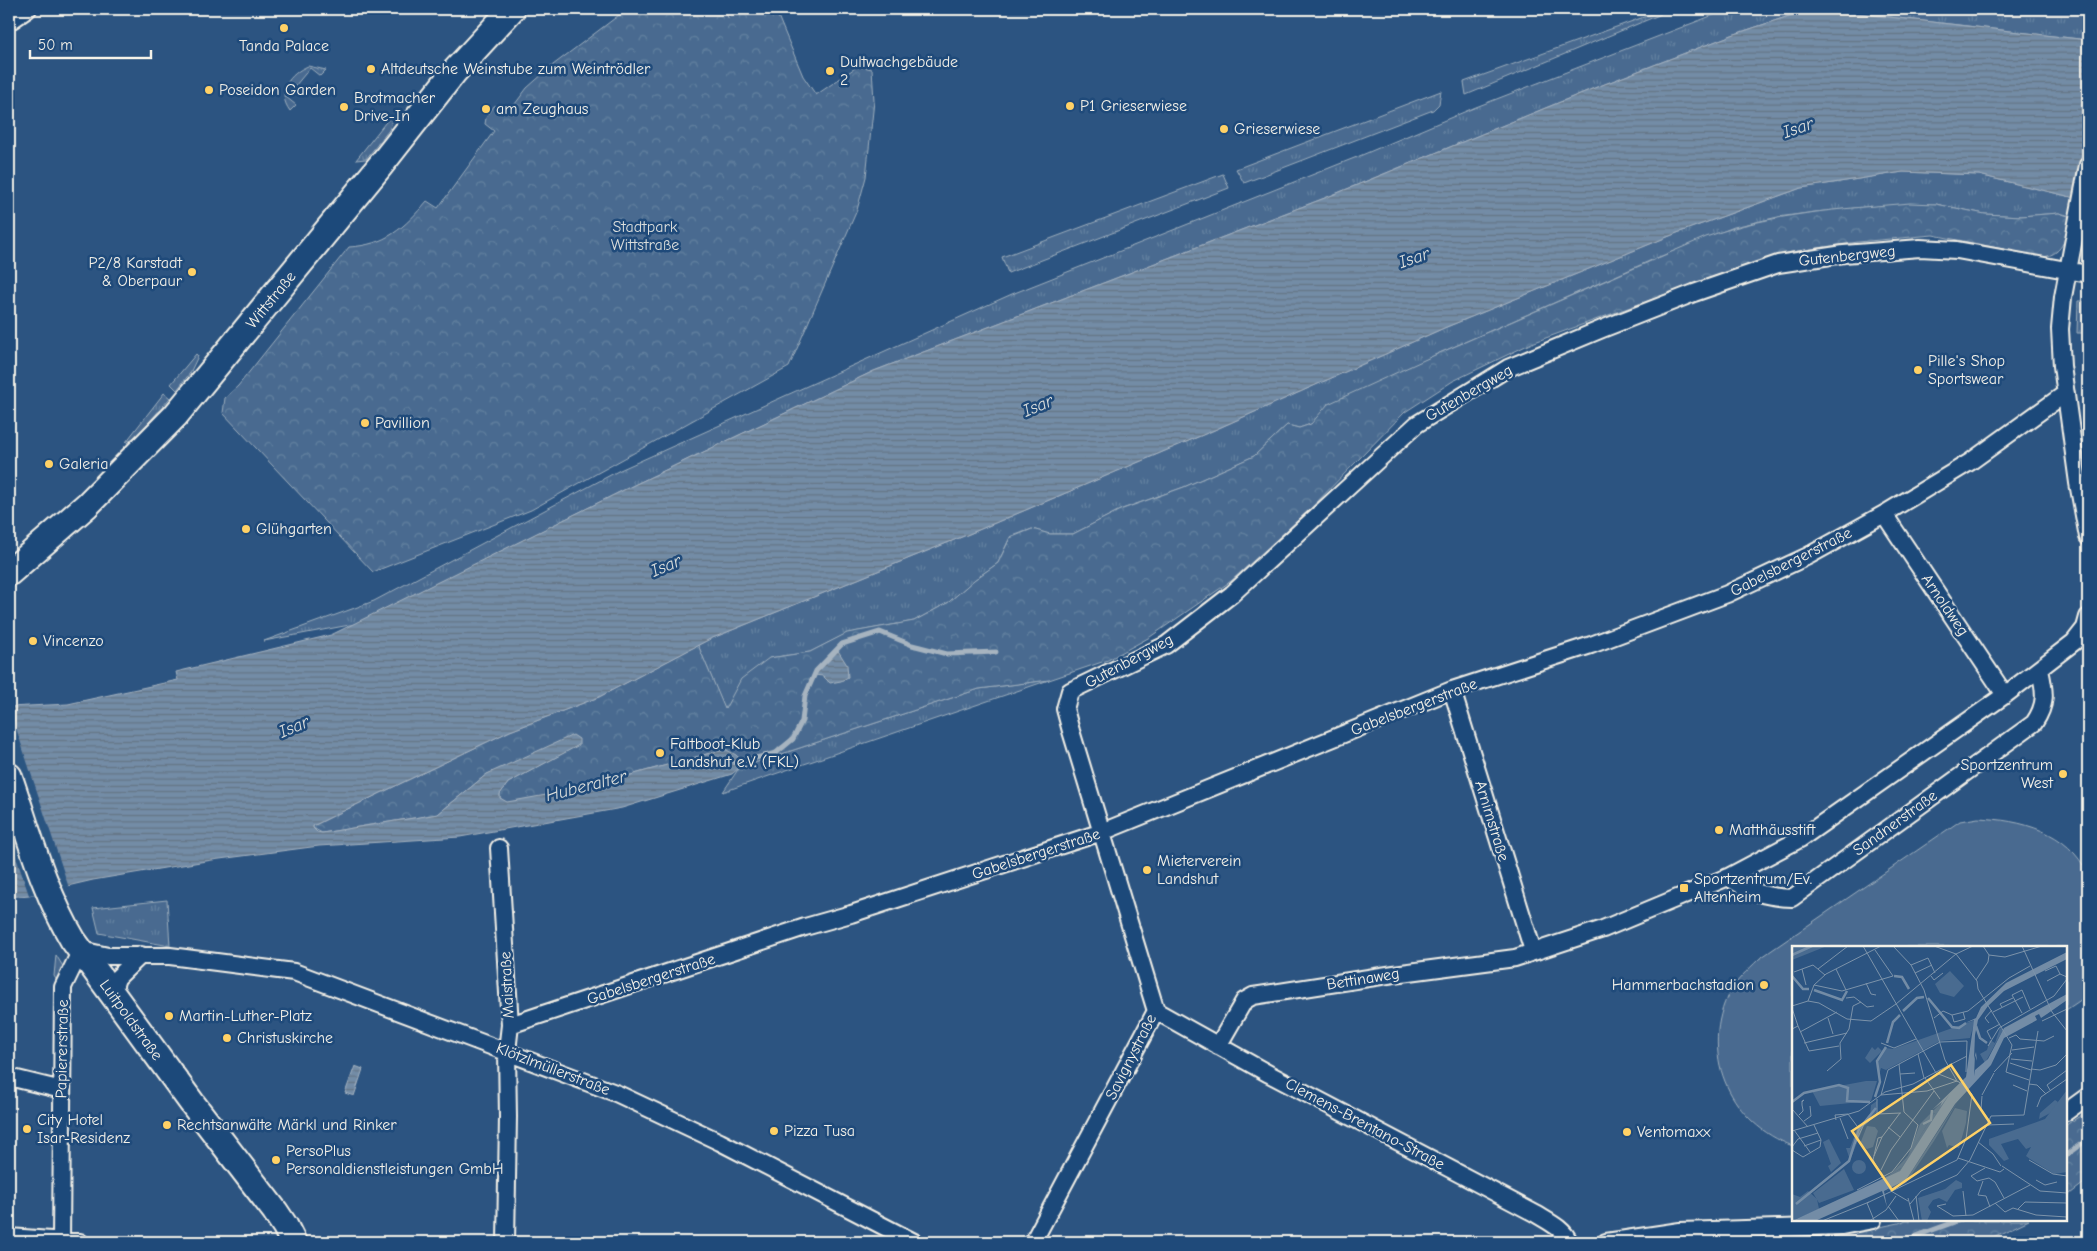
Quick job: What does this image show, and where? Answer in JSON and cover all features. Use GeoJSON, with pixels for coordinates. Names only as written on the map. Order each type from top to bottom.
{"type":"FeatureCollection","features":[{"type":"Feature","properties":{"kind":"main road","name":"Wittstraße"},"geometry":{"type":"LineString","coordinates":[[9,573],[87,505],[175,416],[380,166],[454,72],[512,9]]}},
{"type":"Feature","properties":{"kind":"main road","name":"Luitpoldstraße"},"geometry":{"type":"LineString","coordinates":[[9,776],[48,891],[61,920],[112,994],[275,1211],[285,1226],[292,1242]]}},
{"type":"Feature","properties":{"kind":"street"},"geometry":{"type":"LineString","coordinates":[[9,22],[28,9]]}},
{"type":"Feature","properties":{"kind":"street"},"geometry":{"type":"LineString","coordinates":[[2088,165],[2068,270],[2060,329],[2066,393],[2088,537]]}},
{"type":"Feature","properties":{"kind":"street","name":"Gutenbergweg"},"geometry":{"type":"LineString","coordinates":[[1102,832],[1065,709],[1070,691],[1166,645],[1232,594],[1417,424],[1508,368],[1694,292],[1778,264],[1844,254],[1920,248],[1957,250],[2088,274]]}},
{"type":"Feature","properties":{"kind":"street","name":"Gabelsbergerstraße"},"geometry":{"type":"LineString","coordinates":[[510,1025],[805,927],[851,914],[1102,832],[1452,690],[1591,644],[1727,594],[1808,556],[1884,514],[1970,462],[2066,393]]}},
{"type":"Feature","properties":{"kind":"street","name":"Arnoldweg"},"geometry":{"type":"LineString","coordinates":[[1884,514],[2005,696]]}},
{"type":"Feature","properties":{"kind":"street"},"geometry":{"type":"LineString","coordinates":[[1533,951],[1546,949],[1604,929],[1728,877],[1800,839],[2040,670],[2074,642],[2085,628],[2088,616]]}},
{"type":"Feature","properties":{"kind":"street","name":"Sandnerstraße"},"geometry":{"type":"LineString","coordinates":[[1728,877],[1749,891],[1772,898],[1792,898],[2034,723],[2043,710],[2044,690],[2040,670]]}},
{"type":"Feature","properties":{"kind":"street","name":"Arnimstraße"},"geometry":{"type":"LineString","coordinates":[[1452,690],[1533,951]]}},
{"type":"Feature","properties":{"kind":"street","name":"Savignystraße"},"geometry":{"type":"LineString","coordinates":[[1033,1242],[1156,1011],[1102,832]]}},
{"type":"Feature","properties":{"kind":"street","name":"Maistraße"},"geometry":{"type":"LineString","coordinates":[[499,848],[510,1025],[507,1050],[506,1242]]}},
{"type":"Feature","properties":{"kind":"street"},"geometry":{"type":"LineString","coordinates":[[80,950],[108,956],[141,955]]}},
{"type":"Feature","properties":{"kind":"street","name":"Papiererstraße"},"geometry":{"type":"LineString","coordinates":[[61,1242],[63,987],[80,950]]}},
{"type":"Feature","properties":{"kind":"street","name":"Bettinaweg"},"geometry":{"type":"LineString","coordinates":[[1218,1046],[1244,1001],[1253,996],[1394,974],[1515,958],[1533,951]]}},
{"type":"Feature","properties":{"kind":"street"},"geometry":{"type":"LineString","coordinates":[[112,994],[117,978],[141,955]]}},
{"type":"Feature","properties":{"kind":"street","name":"Klötzlmüllerstraße"},"geometry":{"type":"LineString","coordinates":[[141,955],[170,956],[294,972],[507,1050],[618,1094],[720,1142],[914,1242]]}},
{"type":"Feature","properties":{"kind":"street","name":"Clemens-Brentano-Straße"},"geometry":{"type":"LineString","coordinates":[[1156,1011],[1218,1046],[1536,1214],[1558,1229],[1569,1242]]}},
{"type":"Feature","properties":{"kind":"street"},"geometry":{"type":"LineString","coordinates":[[9,1077],[62,1090]]}},
{"type":"Feature","properties":{"kind":"street"},"geometry":{"type":"LineString","coordinates":[[2067,1111],[2088,1096]]}},
{"type":"Feature","properties":{"kind":"street"},"geometry":{"type":"LineString","coordinates":[[1606,1242],[1680,1231],[1842,1226],[1868,1221]]}},
{"type":"Feature","properties":{"kind":"street"},"geometry":{"type":"LineString","coordinates":[[9,1237],[80,1242]]}},
{"type":"Feature","properties":{"kind":"green space","name":"Stadtpark Wittstraße"},"geometry":{"type":"Polygon","coordinates":[[[627,9],[725,9],[728,18],[754,9],[775,9],[803,76],[816,95],[858,66],[872,69],[874,101],[866,177],[857,210],[789,367],[531,510],[373,572],[223,413],[225,398],[238,386],[349,247],[362,246],[384,239],[402,227],[427,201],[438,208],[494,131],[485,124],[486,118],[494,106],[501,105],[509,112],[527,88],[553,65],[627,9]]]}},
{"type":"Feature","properties":{"kind":"green space"},"geometry":{"type":"Polygon","coordinates":[[[1669,9],[1659,15],[1466,95],[1464,82],[1669,9]]]}},
{"type":"Feature","properties":{"kind":"green space"},"geometry":{"type":"Polygon","coordinates":[[[1729,9],[2065,9],[2088,13],[2088,40],[1846,12],[1801,12],[1732,35],[1597,87],[1330,196],[874,371],[634,485],[355,624],[264,641],[374,601],[620,470],[1012,294],[1362,155],[1476,107],[1729,9]]]}},
{"type":"Feature","properties":{"kind":"green space"},"geometry":{"type":"Polygon","coordinates":[[[308,66],[326,70],[320,76],[310,68],[286,97],[296,105],[290,111],[284,97],[287,84],[295,74],[308,66]]]}},
{"type":"Feature","properties":{"kind":"green space"},"geometry":{"type":"Polygon","coordinates":[[[1441,91],[1439,104],[1433,110],[1244,183],[1236,169],[1441,91]]]}},
{"type":"Feature","properties":{"kind":"green space"},"geometry":{"type":"Polygon","coordinates":[[[389,118],[392,122],[389,130],[366,159],[356,160],[389,118]]]}},
{"type":"Feature","properties":{"kind":"green space"},"geometry":{"type":"Polygon","coordinates":[[[1903,172],[1979,175],[2088,201],[2088,260],[2083,246],[2087,220],[2059,213],[2021,216],[1985,214],[1936,204],[1865,207],[1778,217],[1734,227],[1654,259],[1435,355],[1311,424],[1299,428],[1287,425],[1254,456],[1184,487],[1122,509],[1073,534],[1049,534],[1032,529],[1010,537],[998,563],[974,580],[949,602],[914,621],[848,633],[810,652],[769,658],[733,697],[725,710],[698,645],[710,639],[969,534],[1212,431],[1444,328],[1677,233],[1801,188],[1903,172]]]}},
{"type":"Feature","properties":{"kind":"green space"},"geometry":{"type":"Polygon","coordinates":[[[1223,174],[1229,188],[1008,273],[1002,257],[1223,174]]]}},
{"type":"Feature","properties":{"kind":"green space"},"geometry":{"type":"Polygon","coordinates":[[[1910,203],[1936,204],[1985,214],[2021,216],[2059,213],[2071,217],[2066,237],[2060,248],[2056,252],[2043,257],[1933,235],[1858,242],[1791,252],[1729,271],[1532,343],[1453,381],[1405,412],[1309,510],[1231,581],[1150,637],[1108,660],[1049,680],[979,689],[739,768],[741,761],[725,749],[580,789],[507,803],[500,798],[500,794],[508,783],[578,745],[487,774],[438,814],[322,833],[313,828],[313,826],[335,815],[510,731],[599,697],[698,645],[725,709],[741,679],[769,658],[810,652],[847,633],[914,621],[949,602],[974,580],[998,563],[1010,538],[1032,529],[1050,534],[1073,534],[1120,510],[1184,487],[1254,456],[1287,425],[1299,428],[1311,424],[1328,404],[1435,355],[1706,237],[1756,222],[1781,217],[1910,203]]]}},
{"type":"Feature","properties":{"kind":"green space"},"geometry":{"type":"Polygon","coordinates":[[[2078,301],[2083,301],[2083,333],[2077,333],[2078,301]]]}},
{"type":"Feature","properties":{"kind":"green space"},"geometry":{"type":"Polygon","coordinates":[[[196,354],[198,356],[190,373],[177,390],[171,384],[196,354]]]}},
{"type":"Feature","properties":{"kind":"green space"},"geometry":{"type":"Polygon","coordinates":[[[164,393],[170,398],[137,436],[126,442],[164,393]]]}},
{"type":"Feature","properties":{"kind":"green space"},"geometry":{"type":"Polygon","coordinates":[[[1049,680],[723,792],[739,768],[979,689],[1049,680]]]}},
{"type":"Feature","properties":{"kind":"green space","name":"Hammerbachstadion"},"geometry":{"type":"Polygon","coordinates":[[[1978,818],[2026,825],[2056,838],[2079,859],[2088,874],[2088,995],[2067,1009],[2067,946],[1792,946],[1792,1146],[1772,1136],[1753,1122],[1738,1105],[1727,1086],[1720,1065],[1717,1043],[1720,1020],[1727,997],[1733,986],[1759,959],[1960,821],[1978,818]]]}},
{"type":"Feature","properties":{"kind":"green space"},"geometry":{"type":"Polygon","coordinates":[[[167,900],[170,946],[99,933],[93,908],[167,900]]]}},
{"type":"Feature","properties":{"kind":"green space"},"geometry":{"type":"Polygon","coordinates":[[[56,955],[64,968],[57,981],[54,976],[56,955]]]}},
{"type":"Feature","properties":{"kind":"green space"},"geometry":{"type":"Polygon","coordinates":[[[2088,1111],[2088,1180],[2067,1196],[2067,1124],[2088,1111]]]}},
{"type":"Feature","properties":{"kind":"green space"},"geometry":{"type":"Polygon","coordinates":[[[1904,1221],[2027,1221],[1983,1242],[1737,1242],[1832,1237],[1904,1221]]]}},
{"type":"Feature","properties":{"kind":"water","name":"Isar"},"geometry":{"type":"Polygon","coordinates":[[[1801,12],[1846,12],[2088,40],[2088,201],[1979,175],[1903,172],[1801,188],[1677,233],[1444,328],[1212,431],[969,534],[710,639],[599,697],[510,731],[335,815],[313,826],[313,828],[317,832],[322,833],[438,814],[487,774],[573,735],[579,739],[579,745],[508,783],[500,794],[500,798],[507,802],[580,789],[725,749],[742,761],[739,768],[732,774],[622,808],[460,837],[319,846],[212,860],[93,880],[29,895],[9,897],[9,707],[68,704],[178,680],[176,672],[331,635],[634,485],[874,371],[1330,196],[1597,87],[1732,35],[1801,12]]]}},
{"type":"Feature","properties":{"kind":"water"},"geometry":{"type":"Polygon","coordinates":[[[837,649],[847,665],[848,677],[841,681],[830,683],[823,676],[814,675],[837,649]]]}},
{"type":"Feature","properties":{"kind":"water"},"geometry":{"type":"Polygon","coordinates":[[[355,1066],[363,1069],[354,1096],[345,1093],[355,1066]]]}},
{"type":"Feature","properties":{"kind":"pier"},"geometry":{"type":"Polygon","coordinates":[[[2088,122],[2088,203],[2074,201],[2088,122]]]}},
{"type":"Feature","properties":{"kind":"pier"},"geometry":{"type":"Polygon","coordinates":[[[9,707],[69,888],[29,895],[9,837],[9,707]]]}},
{"type":"Feature","properties":{"kind":"waterway","name":"Huberalter"},"geometry":{"type":"LineString","coordinates":[[735,763],[776,753],[793,739],[802,721],[805,696],[816,671],[842,644],[880,632],[912,645],[947,654],[996,652]]}},
{"type":"Feature","properties":{"kind":"waterway"},"geometry":{"type":"LineString","coordinates":[[2067,1154],[2088,1139]]}},
{"type":"Feature","properties":{"kind":"waterway"},"geometry":{"type":"LineString","coordinates":[[1900,1242],[1957,1221]]}},
{"type":"Feature","properties":{"kind":"place","name":"Tanda Palace"},"geometry":{"type":"Point","coordinates":[284,28]}},
{"type":"Feature","properties":{"kind":"place","name":"Altdeutsche Weinstube zum Weintrödler"},"geometry":{"type":"Point","coordinates":[371,69]}},
{"type":"Feature","properties":{"kind":"place","name":"Dultwachgebäude 2"},"geometry":{"type":"Point","coordinates":[830,71]}},
{"type":"Feature","properties":{"kind":"place","name":"Poseidon Garden"},"geometry":{"type":"Point","coordinates":[209,90]}},
{"type":"Feature","properties":{"kind":"place","name":"P1 Grieserwiese"},"geometry":{"type":"Point","coordinates":[1070,106]}},
{"type":"Feature","properties":{"kind":"place","name":"Brotmacher Drive-In"},"geometry":{"type":"Point","coordinates":[344,107]}},
{"type":"Feature","properties":{"kind":"place","name":"am Zeughaus"},"geometry":{"type":"Point","coordinates":[486,109]}},
{"type":"Feature","properties":{"kind":"place","name":"Grieserwiese"},"geometry":{"type":"Point","coordinates":[1224,129]}},
{"type":"Feature","properties":{"kind":"place","name":"P2/8 Karstadt & Oberpaur"},"geometry":{"type":"Point","coordinates":[192,272]}},
{"type":"Feature","properties":{"kind":"place","name":"Pille's Shop Sportswear"},"geometry":{"type":"Point","coordinates":[1918,370]}},
{"type":"Feature","properties":{"kind":"place","name":"Pavillion"},"geometry":{"type":"Point","coordinates":[365,423]}},
{"type":"Feature","properties":{"kind":"place","name":"Galeria"},"geometry":{"type":"Point","coordinates":[49,464]}},
{"type":"Feature","properties":{"kind":"place","name":"Glühgarten"},"geometry":{"type":"Point","coordinates":[246,529]}},
{"type":"Feature","properties":{"kind":"place","name":"Vincenzo"},"geometry":{"type":"Point","coordinates":[33,641]}},
{"type":"Feature","properties":{"kind":"place","name":"Faltboot-Klub Landshut e.V. (FKL)"},"geometry":{"type":"Point","coordinates":[660,753]}},
{"type":"Feature","properties":{"kind":"place","name":"Sportzentrum West"},"geometry":{"type":"Point","coordinates":[2063,774]}},
{"type":"Feature","properties":{"kind":"place","name":"Matthäusstift"},"geometry":{"type":"Point","coordinates":[1719,830]}},
{"type":"Feature","properties":{"kind":"place","name":"Mieterverein Landshut"},"geometry":{"type":"Point","coordinates":[1147,870]}},
{"type":"Feature","properties":{"kind":"place","name":"Sportzentrum/Ev. Altenheim"},"geometry":{"type":"Point","coordinates":[1684,888]}},
{"type":"Feature","properties":{"kind":"place","name":"Hammerbachstadion"},"geometry":{"type":"Point","coordinates":[1764,985]}},
{"type":"Feature","properties":{"kind":"place","name":"Martin-Luther-Platz"},"geometry":{"type":"Point","coordinates":[169,1016]}},
{"type":"Feature","properties":{"kind":"place","name":"Christuskirche"},"geometry":{"type":"Point","coordinates":[227,1038]}},
{"type":"Feature","properties":{"kind":"place","name":"Rechtsanwälte Märkl und Rinker"},"geometry":{"type":"Point","coordinates":[167,1125]}},
{"type":"Feature","properties":{"kind":"place","name":"City Hotel Isar-Residenz"},"geometry":{"type":"Point","coordinates":[27,1129]}},
{"type":"Feature","properties":{"kind":"place","name":"Pizza Tusa"},"geometry":{"type":"Point","coordinates":[774,1131]}},
{"type":"Feature","properties":{"kind":"place","name":"Ventomaxx"},"geometry":{"type":"Point","coordinates":[1627,1132]}},
{"type":"Feature","properties":{"kind":"place","name":"PersoPlus Personaldienstleistungen GmbH"},"geometry":{"type":"Point","coordinates":[276,1160]}}]}
